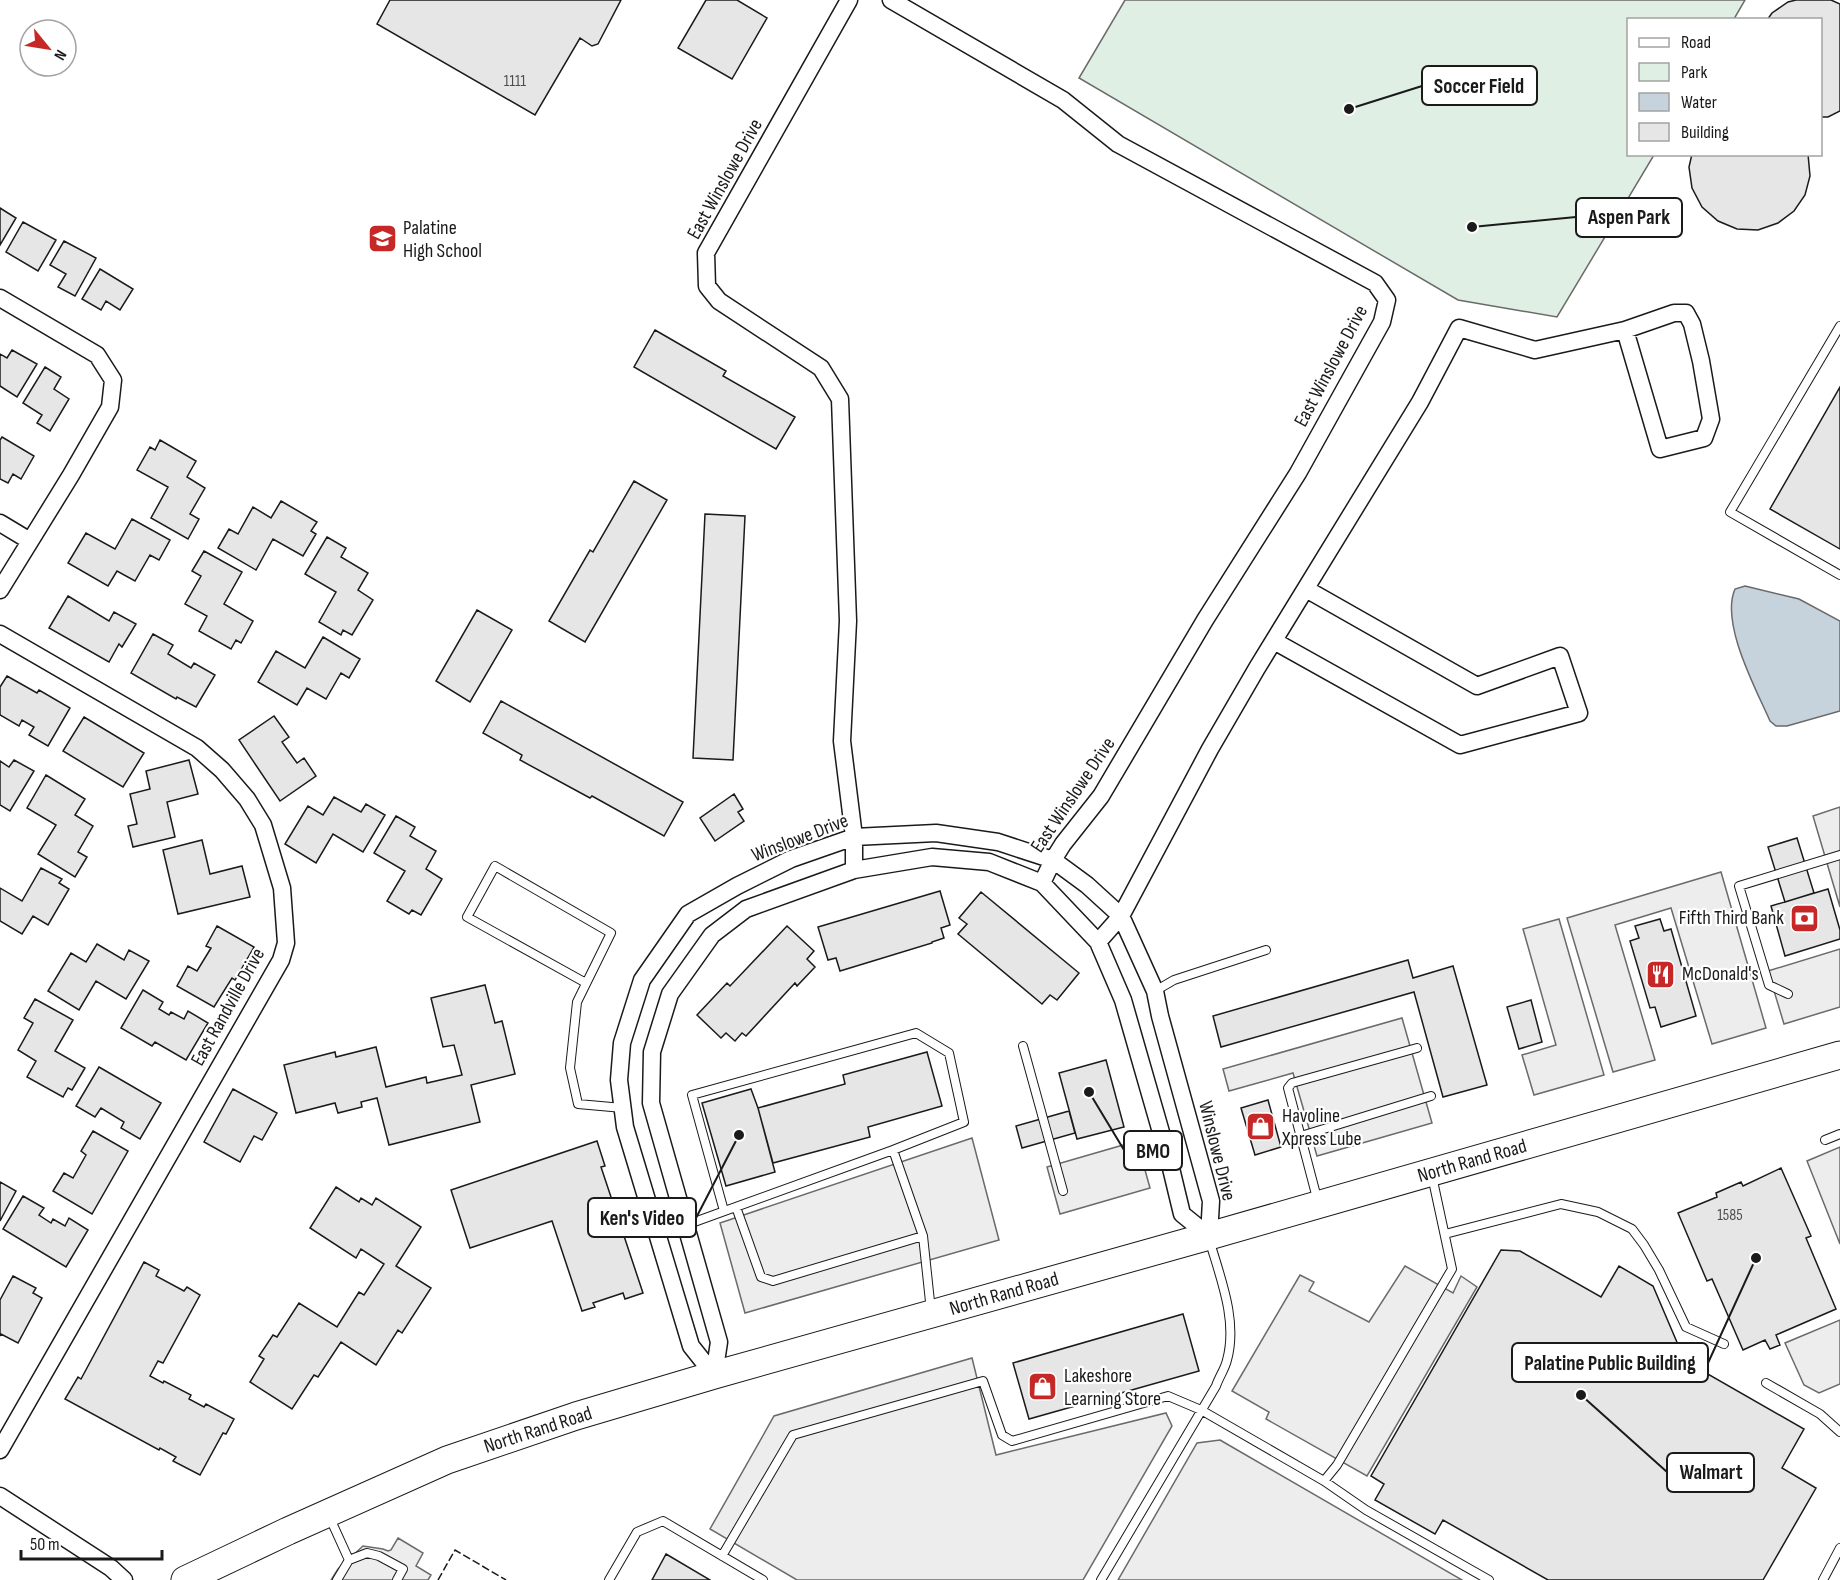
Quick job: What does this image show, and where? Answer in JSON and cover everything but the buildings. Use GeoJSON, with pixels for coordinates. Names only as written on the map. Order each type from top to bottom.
{"type":"FeatureCollection","features":[{"type":"Feature","properties":{"kind":"main road","name":"North Rand Road"},"geometry":{"type":"LineString","coordinates":[[185,1580],[447,1460],[576,1416],[1840,1055]]}},
{"type":"Feature","properties":{"kind":"street","name":"East Winslowe Drive"},"geometry":{"type":"LineString","coordinates":[[849,0],[706,253],[707,286],[719,301],[821,369],[840,399],[848,621],[842,741],[854,837],[854,870]]}},
{"type":"Feature","properties":{"kind":"street","name":"East Winslowe Drive"},"geometry":{"type":"LineString","coordinates":[[891,0],[1063,100],[1118,144],[1375,283],[1387,300],[1382,322],[1298,472],[1205,620],[1101,796],[1063,844],[1041,883]]}},
{"type":"Feature","properties":{"kind":"street"},"geometry":{"type":"LineString","coordinates":[[0,298],[97,355],[113,380],[110,407],[0,590]]}},
{"type":"Feature","properties":{"kind":"street"},"geometry":{"type":"LineString","coordinates":[[1098,942],[1121,916],[1210,749],[1420,402],[1459,328],[1535,350],[1625,330],[1674,313],[1686,313],[1692,324],[1701,361],[1711,419],[1704,438],[1660,449],[1625,330]]}},
{"type":"Feature","properties":{"kind":"street"},"geometry":{"type":"LineString","coordinates":[[0,523],[30,541]]}},
{"type":"Feature","properties":{"kind":"street"},"geometry":{"type":"LineString","coordinates":[[1274,641],[1460,745],[1579,713],[1560,656],[1477,686],[1306,589]]}},
{"type":"Feature","properties":{"kind":"street","name":"East Randville Drive"},"geometry":{"type":"LineString","coordinates":[[0,634],[197,748],[222,770],[247,799],[263,825],[282,888],[286,943],[281,960],[0,1450]]}},
{"type":"Feature","properties":{"kind":"street","name":"Winslowe Drive"},"geometry":{"type":"LineString","coordinates":[[623,1108],[619,1080],[622,1043],[642,980],[688,914],[791,859],[854,837],[936,833],[998,842],[1053,860],[1087,885],[1121,916],[1155,991],[1211,1201],[1209,1236]]}},
{"type":"Feature","properties":{"kind":"street"},"geometry":{"type":"LineString","coordinates":[[714,1375],[719,1342],[651,1103],[652,1052],[670,994],[712,935],[746,909],[854,870],[932,857],[989,862],[1041,883],[1098,942],[1123,1000],[1169,1160],[1182,1214],[1209,1236]]}},
{"type":"Feature","properties":{"kind":"street"},"geometry":{"type":"LineString","coordinates":[[651,1103],[623,1108],[625,1127],[690,1346],[714,1375]]}},
{"type":"Feature","properties":{"kind":"street"},"geometry":{"type":"LineString","coordinates":[[0,1496],[111,1568],[124,1580]]}},
{"type":"Feature","properties":{"kind":"lane"},"geometry":{"type":"LineString","coordinates":[[1840,326],[1730,512],[1840,575]]}},
{"type":"Feature","properties":{"kind":"lane"},"geometry":{"type":"LineString","coordinates":[[1788,994],[1769,986],[1739,886],[1840,855]]}},
{"type":"Feature","properties":{"kind":"lane"},"geometry":{"type":"LineString","coordinates":[[586,983],[467,916],[495,866],[611,933],[577,1002],[570,1068],[578,1104],[623,1108]]}},
{"type":"Feature","properties":{"kind":"lane"},"geometry":{"type":"LineString","coordinates":[[1155,991],[1174,980],[1266,950]]}},
{"type":"Feature","properties":{"kind":"lane"},"geometry":{"type":"LineString","coordinates":[[686,1226],[964,1122],[949,1053],[916,1033],[692,1095],[724,1211]]}},
{"type":"Feature","properties":{"kind":"lane"},"geometry":{"type":"LineString","coordinates":[[1023,1046],[1063,1191]]}},
{"type":"Feature","properties":{"kind":"lane"},"geometry":{"type":"LineString","coordinates":[[1319,1205],[1288,1088],[1292,1083],[1417,1048]]}},
{"type":"Feature","properties":{"kind":"lane"},"geometry":{"type":"LineString","coordinates":[[1301,1136],[1431,1096]]}},
{"type":"Feature","properties":{"kind":"lane"},"geometry":{"type":"LineString","coordinates":[[1825,1140],[1840,1134]]}},
{"type":"Feature","properties":{"kind":"lane"},"geometry":{"type":"LineString","coordinates":[[893,1149],[922,1236],[931,1315]]}},
{"type":"Feature","properties":{"kind":"lane"},"geometry":{"type":"LineString","coordinates":[[1324,1481],[1337,1464],[1452,1269],[1431,1173]]}},
{"type":"Feature","properties":{"kind":"lane"},"geometry":{"type":"LineString","coordinates":[[1445,1234],[1561,1204],[1598,1212],[1632,1229],[1659,1270],[1686,1327],[1724,1344]]}},
{"type":"Feature","properties":{"kind":"lane"},"geometry":{"type":"LineString","coordinates":[[736,1207],[761,1277],[773,1281],[922,1236]]}},
{"type":"Feature","properties":{"kind":"lane"},"geometry":{"type":"LineString","coordinates":[[1101,1580],[1216,1386],[1227,1359],[1231,1326],[1209,1236]]}},
{"type":"Feature","properties":{"kind":"lane"},"geometry":{"type":"LineString","coordinates":[[722,1556],[794,1435],[983,1381],[1002,1435],[1012,1441],[1168,1396],[1201,1410],[1324,1481],[1366,1510],[1489,1580]]}},
{"type":"Feature","properties":{"kind":"lane"},"geometry":{"type":"LineString","coordinates":[[1766,1383],[1820,1414],[1840,1432]]}},
{"type":"Feature","properties":{"kind":"lane"},"geometry":{"type":"LineString","coordinates":[[328,1513],[349,1560]]}},
{"type":"Feature","properties":{"kind":"lane"},"geometry":{"type":"LineString","coordinates":[[609,1580],[637,1532],[663,1521],[763,1580]]}},
{"type":"Feature","properties":{"kind":"lane"},"geometry":{"type":"LineString","coordinates":[[1823,1580],[1840,1548]]}},
{"type":"Feature","properties":{"kind":"lane"},"geometry":{"type":"LineString","coordinates":[[337,1580],[349,1560],[367,1553],[379,1556],[403,1569],[397,1580]]}},
{"type":"Feature","properties":{"kind":"green space"},"geometry":{"type":"Polygon","coordinates":[[[1125,0],[1745,0],[1735,18],[1627,18],[1627,156],[1653,156],[1557,317],[1458,300],[1079,78],[1125,0]]]}},
{"type":"Feature","properties":{"kind":"shaded area"},"geometry":{"type":"Polygon","coordinates":[[[1840,807],[1840,907],[1813,816],[1840,807]]]}},
{"type":"Feature","properties":{"kind":"shaded area"},"geometry":{"type":"Polygon","coordinates":[[[1721,872],[1766,1028],[1712,1044],[1671,908],[1615,925],[1655,1060],[1613,1072],[1567,918],[1721,872]]]}},
{"type":"Feature","properties":{"kind":"shaded area"},"geometry":{"type":"Polygon","coordinates":[[[1559,919],[1604,1075],[1534,1095],[1522,1055],[1556,1045],[1523,929],[1559,919]]]}},
{"type":"Feature","properties":{"kind":"shaded area"},"geometry":{"type":"Polygon","coordinates":[[[1840,949],[1840,1007],[1784,1024],[1768,971],[1840,949]]]}},
{"type":"Feature","properties":{"kind":"shaded area"},"geometry":{"type":"Polygon","coordinates":[[[1402,1018],[1432,1123],[1317,1156],[1293,1073],[1229,1091],[1223,1069],[1402,1018]]]}},
{"type":"Feature","properties":{"kind":"shaded area"},"geometry":{"type":"Polygon","coordinates":[[[972,1138],[999,1240],[745,1313],[720,1223],[972,1138]]]}},
{"type":"Feature","properties":{"kind":"shaded area"},"geometry":{"type":"Polygon","coordinates":[[[1137,1141],[1150,1188],[1060,1214],[1047,1167],[1137,1141]]]}},
{"type":"Feature","properties":{"kind":"shaded area"},"geometry":{"type":"Polygon","coordinates":[[[1840,1147],[1840,1244],[1807,1161],[1840,1147]]]}},
{"type":"Feature","properties":{"kind":"shaded area"},"geometry":{"type":"Polygon","coordinates":[[[1405,1266],[1453,1293],[1461,1276],[1477,1287],[1367,1476],[1266,1419],[1269,1412],[1232,1391],[1300,1275],[1314,1282],[1309,1291],[1369,1322],[1405,1266]]]}},
{"type":"Feature","properties":{"kind":"shaded area"},"geometry":{"type":"Polygon","coordinates":[[[1840,1320],[1840,1384],[1819,1393],[1804,1385],[1785,1343],[1840,1320]]]}},
{"type":"Feature","properties":{"kind":"shaded area"},"geometry":{"type":"Polygon","coordinates":[[[972,1358],[996,1455],[1166,1413],[1172,1426],[1083,1580],[797,1580],[710,1529],[774,1416],[972,1358]]]}},
{"type":"Feature","properties":{"kind":"shaded area"},"geometry":{"type":"Polygon","coordinates":[[[1220,1440],[1462,1580],[1118,1580],[1197,1443],[1220,1440]]]}},
{"type":"Feature","properties":{"kind":"shaded area"},"geometry":{"type":"Polygon","coordinates":[[[398,1538],[423,1553],[416,1566],[431,1575],[428,1580],[331,1580],[338,1569],[363,1546],[388,1551],[398,1538]]]}},
{"type":"Feature","properties":{"kind":"water"},"geometry":{"type":"Polygon","coordinates":[[[1745,586],[1799,599],[1840,621],[1840,711],[1787,726],[1776,726],[1770,721],[1742,656],[1732,619],[1735,589],[1745,586]]]}},
{"type":"Feature","properties":{"kind":"fence"},"geometry":{"type":"LineString","coordinates":[[438,1580],[455,1550],[506,1580]]}},
{"type":"Feature","properties":{"kind":"place","name":"Soccer Field"},"geometry":{"type":"Point","coordinates":[1349,109]}},
{"type":"Feature","properties":{"kind":"place","name":"Aspen Park"},"geometry":{"type":"Point","coordinates":[1472,227]}},
{"type":"Feature","properties":{"kind":"place","name":"Palatine High School"},"geometry":{"type":"Point","coordinates":[382,239]}},
{"type":"Feature","properties":{"kind":"place","name":"Fifth Third Bank"},"geometry":{"type":"Point","coordinates":[1805,918]}},
{"type":"Feature","properties":{"kind":"place","name":"McDonald's"},"geometry":{"type":"Point","coordinates":[1661,974]}},
{"type":"Feature","properties":{"kind":"place","name":"BMO"},"geometry":{"type":"Point","coordinates":[1089,1092]}},
{"type":"Feature","properties":{"kind":"place","name":"Havoline Xpress Lube"},"geometry":{"type":"Point","coordinates":[1261,1127]}},
{"type":"Feature","properties":{"kind":"place","name":"Ken's Video"},"geometry":{"type":"Point","coordinates":[739,1135]}},
{"type":"Feature","properties":{"kind":"place","name":"Palatine Public Building"},"geometry":{"type":"Point","coordinates":[1756,1258]}},
{"type":"Feature","properties":{"kind":"place","name":"Lakeshore Learning Store"},"geometry":{"type":"Point","coordinates":[1043,1387]}},
{"type":"Feature","properties":{"kind":"place","name":"Walmart"},"geometry":{"type":"Point","coordinates":[1581,1395]}}]}
